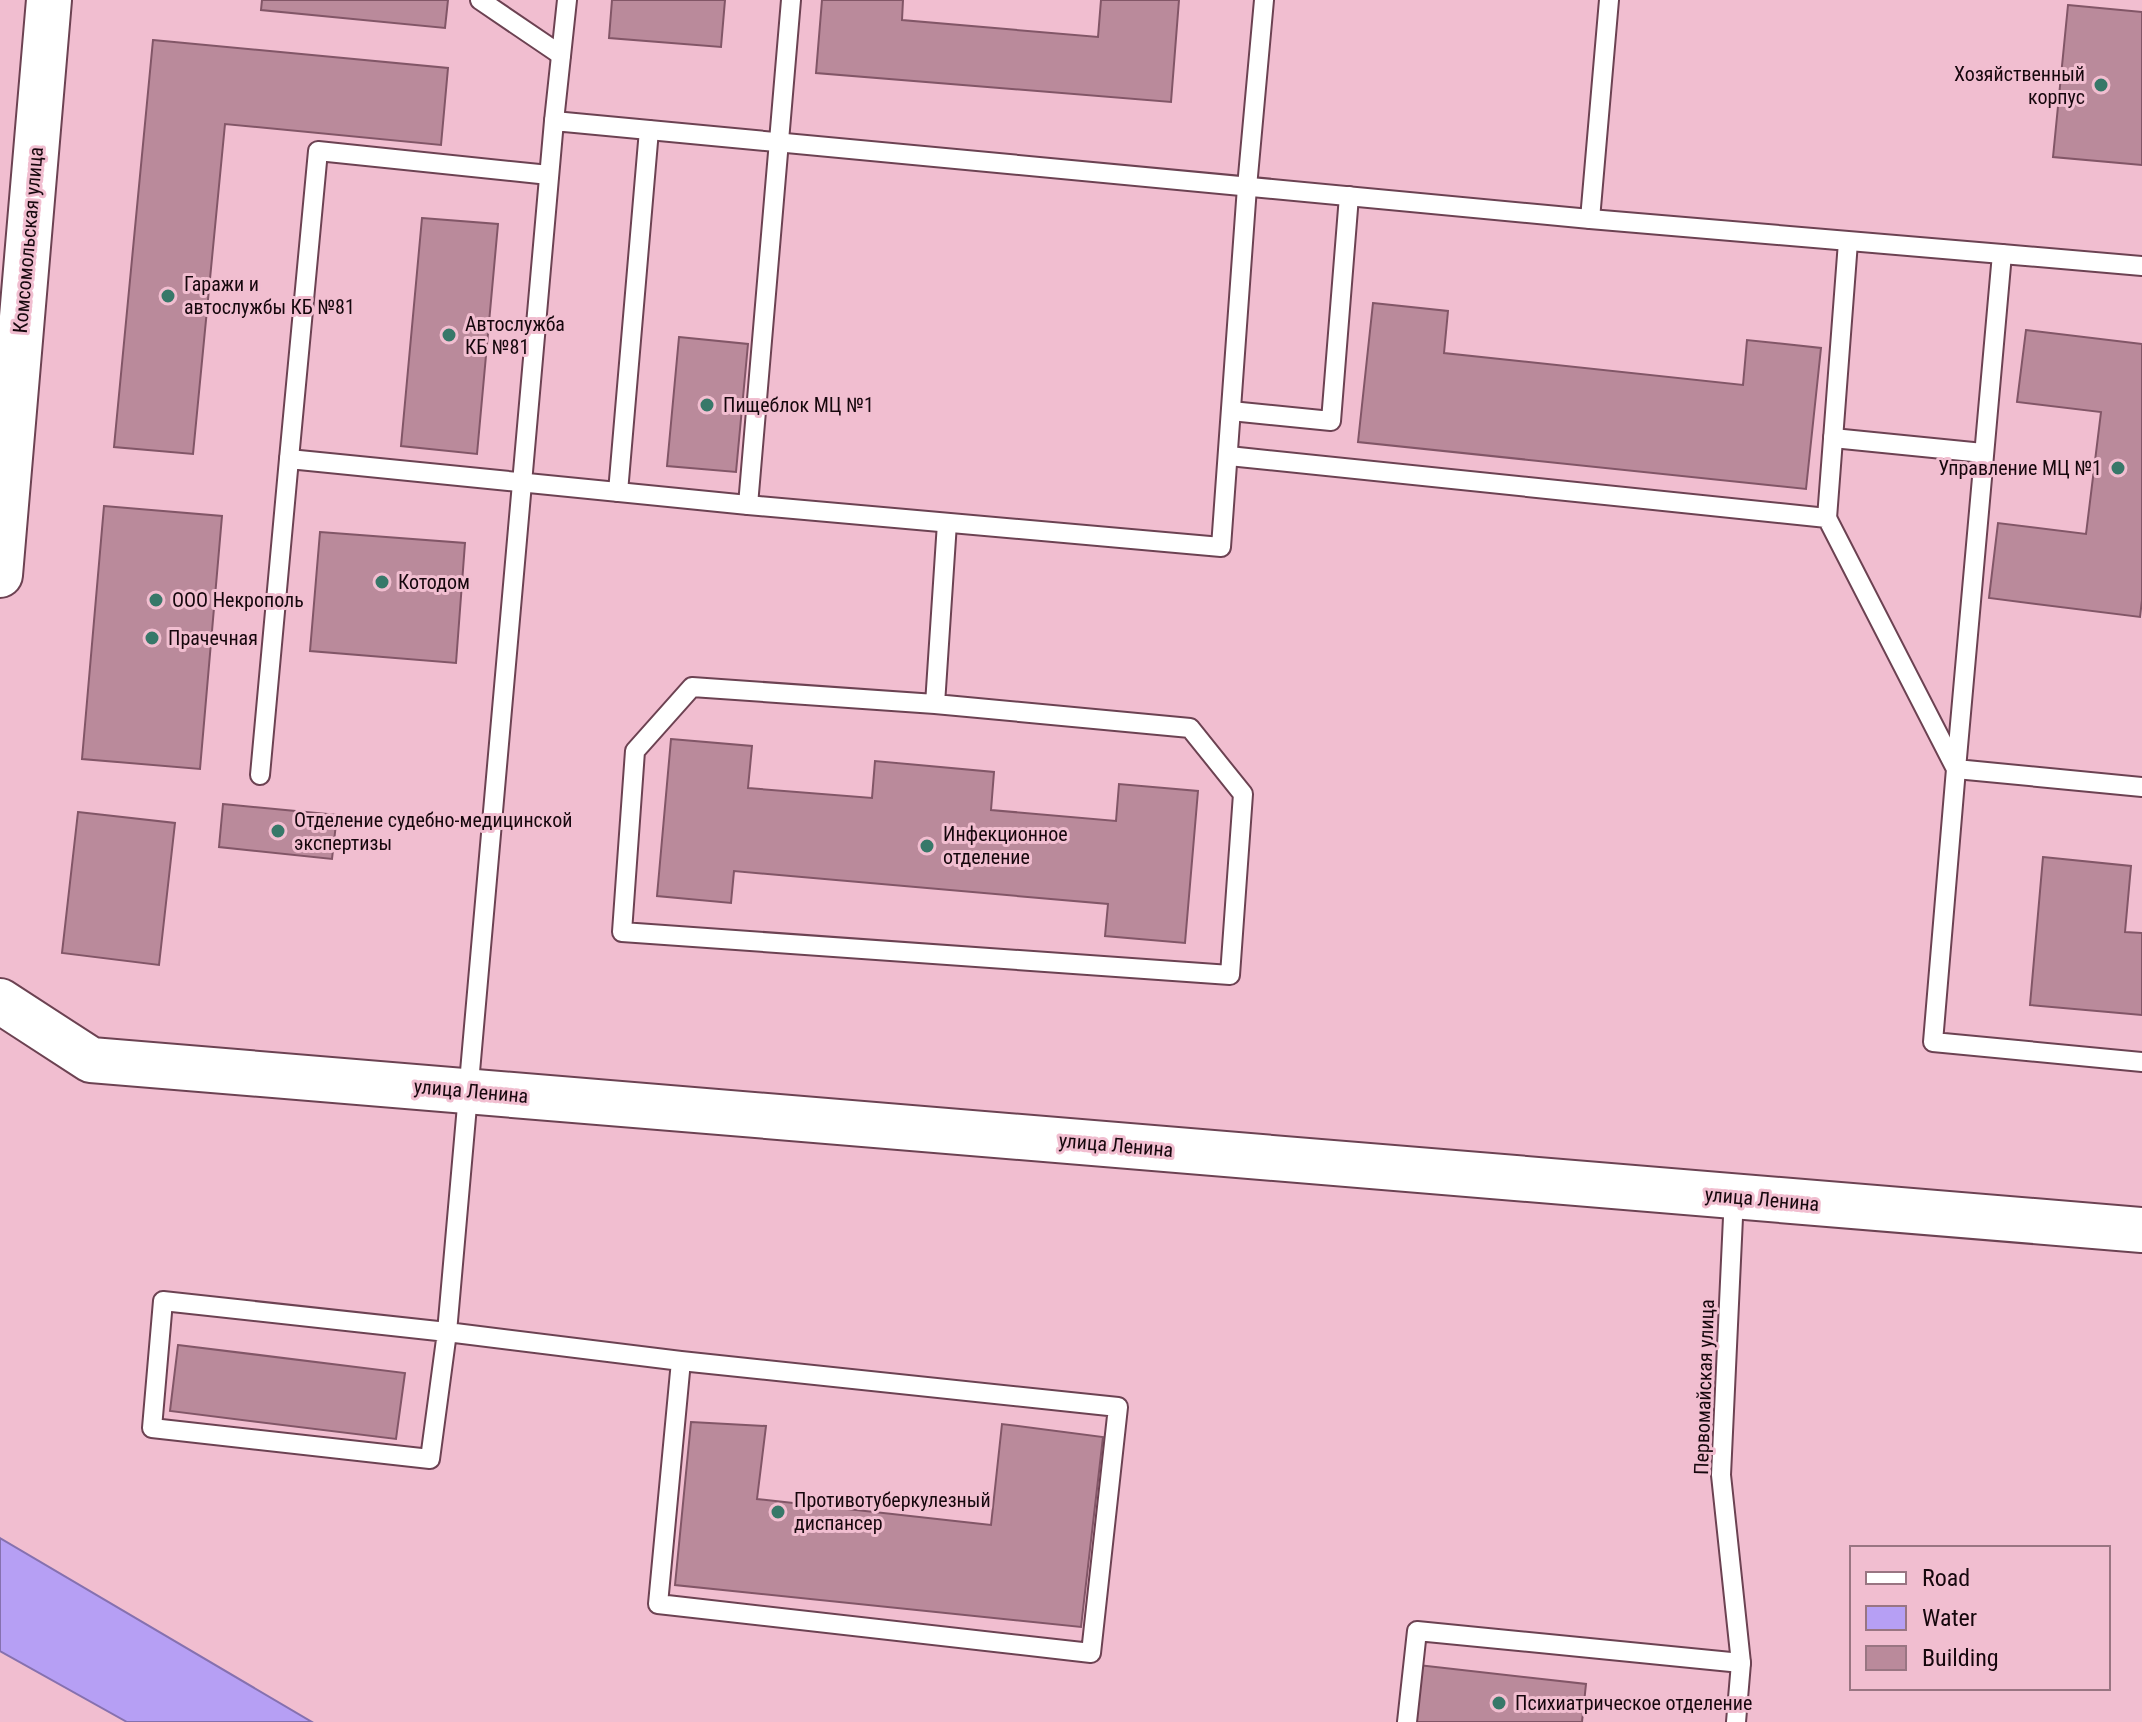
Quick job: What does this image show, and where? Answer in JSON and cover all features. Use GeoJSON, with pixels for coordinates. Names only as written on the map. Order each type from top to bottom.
{"type":"FeatureCollection","features":[{"type":"Feature","properties":{"kind":"street","name":"Комсомольская улица"},"geometry":{"type":"LineString","coordinates":[[0,575],[49,0]]}},
{"type":"Feature","properties":{"kind":"street","name":"улица Ленина"},"geometry":{"type":"LineString","coordinates":[[0,1001],[91,1060],[2142,1230]]}},
{"type":"Feature","properties":{"kind":"lane"},"geometry":{"type":"LineString","coordinates":[[480,0],[561,55]]}},
{"type":"Feature","properties":{"kind":"lane"},"geometry":{"type":"LineString","coordinates":[[567,0],[447,1332],[430,1459],[152,1428],[163,1301],[447,1332],[681,1361],[1118,1407],[1091,1653],[658,1604],[681,1361]]}},
{"type":"Feature","properties":{"kind":"lane"},"geometry":{"type":"LineString","coordinates":[[748,505],[791,0]]}},
{"type":"Feature","properties":{"kind":"lane"},"geometry":{"type":"LineString","coordinates":[[289,459],[748,505],[1221,547],[1264,0]]}},
{"type":"Feature","properties":{"kind":"lane"},"geometry":{"type":"LineString","coordinates":[[1590,219],[1609,0]]}},
{"type":"Feature","properties":{"kind":"lane"},"geometry":{"type":"LineString","coordinates":[[554,121],[1590,219],[2142,266]]}},
{"type":"Feature","properties":{"kind":"lane"},"geometry":{"type":"LineString","coordinates":[[618,492],[649,130]]}},
{"type":"Feature","properties":{"kind":"lane"},"geometry":{"type":"LineString","coordinates":[[260,775],[318,151],[549,175]]}},
{"type":"Feature","properties":{"kind":"lane"},"geometry":{"type":"LineString","coordinates":[[1231,411],[1331,421],[1349,196]]}},
{"type":"Feature","properties":{"kind":"lane"},"geometry":{"type":"LineString","coordinates":[[1848,242],[1827,518],[1956,769]]}},
{"type":"Feature","properties":{"kind":"lane"},"geometry":{"type":"LineString","coordinates":[[2002,254],[1933,1042],[2142,1062]]}},
{"type":"Feature","properties":{"kind":"lane"},"geometry":{"type":"LineString","coordinates":[[1833,438],[1983,453]]}},
{"type":"Feature","properties":{"kind":"lane"},"geometry":{"type":"LineString","coordinates":[[1229,456],[1827,518]]}},
{"type":"Feature","properties":{"kind":"lane"},"geometry":{"type":"LineString","coordinates":[[935,704],[947,523]]}},
{"type":"Feature","properties":{"kind":"lane"},"geometry":{"type":"LineString","coordinates":[[692,687],[935,704],[1190,728],[1243,794],[1230,975],[622,932],[635,751],[692,687]]}},
{"type":"Feature","properties":{"kind":"lane"},"geometry":{"type":"LineString","coordinates":[[1956,769],[2142,787]]}},
{"type":"Feature","properties":{"kind":"lane","name":"Первомайская улица"},"geometry":{"type":"LineString","coordinates":[[1734,1196],[1721,1475],[1741,1663],[1736,1722]]}},
{"type":"Feature","properties":{"kind":"lane"},"geometry":{"type":"LineString","coordinates":[[1407,1722],[1417,1631],[1741,1663]]}},
{"type":"Feature","properties":{"kind":"water"},"geometry":{"type":"Polygon","coordinates":[[[0,1538],[312,1722],[127,1722],[0,1651],[0,1538]]]}},
{"type":"Feature","properties":{"kind":"building"},"geometry":{"type":"Polygon","coordinates":[[[262,0],[448,0],[445,28],[261,10],[262,0]]]}},
{"type":"Feature","properties":{"kind":"building"},"geometry":{"type":"Polygon","coordinates":[[[612,0],[725,0],[721,47],[609,38],[612,0]]]}},
{"type":"Feature","properties":{"kind":"building"},"geometry":{"type":"Polygon","coordinates":[[[822,0],[903,0],[902,20],[1098,37],[1101,0],[1179,0],[1171,102],[816,73],[822,0]]]}},
{"type":"Feature","properties":{"kind":"building","name":"Хозяйственный корпус"},"geometry":{"type":"Polygon","coordinates":[[[2068,5],[2142,12],[2142,165],[2053,157],[2068,5]]]}},
{"type":"Feature","properties":{"kind":"building","name":"Гаражи и автослужбы КБ №81"},"geometry":{"type":"Polygon","coordinates":[[[153,40],[448,68],[441,145],[225,124],[193,454],[114,447],[153,40]]]}},
{"type":"Feature","properties":{"kind":"building","name":"Автослужба КБ №81"},"geometry":{"type":"Polygon","coordinates":[[[422,218],[498,224],[477,454],[401,446],[422,218]]]}},
{"type":"Feature","properties":{"kind":"building"},"geometry":{"type":"Polygon","coordinates":[[[1373,303],[1448,311],[1444,353],[1743,385],[1747,340],[1821,348],[1806,489],[1358,442],[1373,303]]]}},
{"type":"Feature","properties":{"kind":"building","name":"Управление МЦ №1"},"geometry":{"type":"Polygon","coordinates":[[[2026,330],[2142,344],[2140,617],[1989,598],[1998,523],[2086,534],[2101,412],[2017,402],[2026,330]]]}},
{"type":"Feature","properties":{"kind":"building","name":"Пищеблок МЦ №1"},"geometry":{"type":"Polygon","coordinates":[[[679,337],[748,344],[736,472],[667,466],[679,337]]]}},
{"type":"Feature","properties":{"kind":"building","name":"Прачечная"},"geometry":{"type":"Polygon","coordinates":[[[104,506],[222,516],[200,769],[82,759],[104,506]]]}},
{"type":"Feature","properties":{"kind":"building"},"geometry":{"type":"Polygon","coordinates":[[[320,532],[465,543],[456,663],[310,651],[320,532]]]}},
{"type":"Feature","properties":{"kind":"building","name":"Инфекционное отделение"},"geometry":{"type":"Polygon","coordinates":[[[671,739],[752,746],[748,788],[872,798],[875,761],[994,772],[991,810],[1116,821],[1119,784],[1198,791],[1185,943],[1105,936],[1108,904],[734,871],[731,903],[657,896],[671,739]]]}},
{"type":"Feature","properties":{"kind":"building","name":"Отделение судебно-медицинской экспертизы"},"geometry":{"type":"Polygon","coordinates":[[[223,804],[337,815],[332,859],[219,847],[223,804]]]}},
{"type":"Feature","properties":{"kind":"building"},"geometry":{"type":"Polygon","coordinates":[[[78,812],[175,823],[159,965],[62,953],[78,812]]]}},
{"type":"Feature","properties":{"kind":"building"},"geometry":{"type":"Polygon","coordinates":[[[2043,857],[2131,866],[2125,932],[2142,933],[2142,1015],[2030,1005],[2043,857]]]}},
{"type":"Feature","properties":{"kind":"building"},"geometry":{"type":"Polygon","coordinates":[[[178,1345],[405,1373],[396,1439],[170,1411],[178,1345]]]}},
{"type":"Feature","properties":{"kind":"building","name":"Противотуберкулезный диспансер"},"geometry":{"type":"Polygon","coordinates":[[[691,1422],[766,1426],[757,1499],[991,1525],[1002,1424],[1103,1437],[1081,1627],[675,1585],[691,1422]]]}},
{"type":"Feature","properties":{"kind":"building","name":"Психиатрическое отделение"},"geometry":{"type":"Polygon","coordinates":[[[1418,1665],[1586,1684],[1582,1722],[1412,1722],[1418,1665]]]}},
{"type":"Feature","properties":{"kind":"place","name":"Хозяйственный корпус"},"geometry":{"type":"Point","coordinates":[2101,85]}},
{"type":"Feature","properties":{"kind":"place","name":"Гаражи и автослужбы КБ №81"},"geometry":{"type":"Point","coordinates":[168,296]}},
{"type":"Feature","properties":{"kind":"place","name":"Автослужба КБ №81"},"geometry":{"type":"Point","coordinates":[449,335]}},
{"type":"Feature","properties":{"kind":"place","name":"Пищеблок МЦ №1"},"geometry":{"type":"Point","coordinates":[707,405]}},
{"type":"Feature","properties":{"kind":"place","name":"Управление МЦ №1"},"geometry":{"type":"Point","coordinates":[2118,468]}},
{"type":"Feature","properties":{"kind":"place","name":"Котодом"},"geometry":{"type":"Point","coordinates":[382,582]}},
{"type":"Feature","properties":{"kind":"place","name":"ООО Некрополь"},"geometry":{"type":"Point","coordinates":[156,600]}},
{"type":"Feature","properties":{"kind":"place","name":"Прачечная"},"geometry":{"type":"Point","coordinates":[152,638]}},
{"type":"Feature","properties":{"kind":"place","name":"Отделение судебно-медицинской экспертизы"},"geometry":{"type":"Point","coordinates":[278,831]}},
{"type":"Feature","properties":{"kind":"place","name":"Инфекционное отделение"},"geometry":{"type":"Point","coordinates":[927,846]}},
{"type":"Feature","properties":{"kind":"place","name":"Противотуберкулезный диспансер"},"geometry":{"type":"Point","coordinates":[778,1512]}},
{"type":"Feature","properties":{"kind":"place","name":"Психиатрическое отделение"},"geometry":{"type":"Point","coordinates":[1499,1703]}}]}
